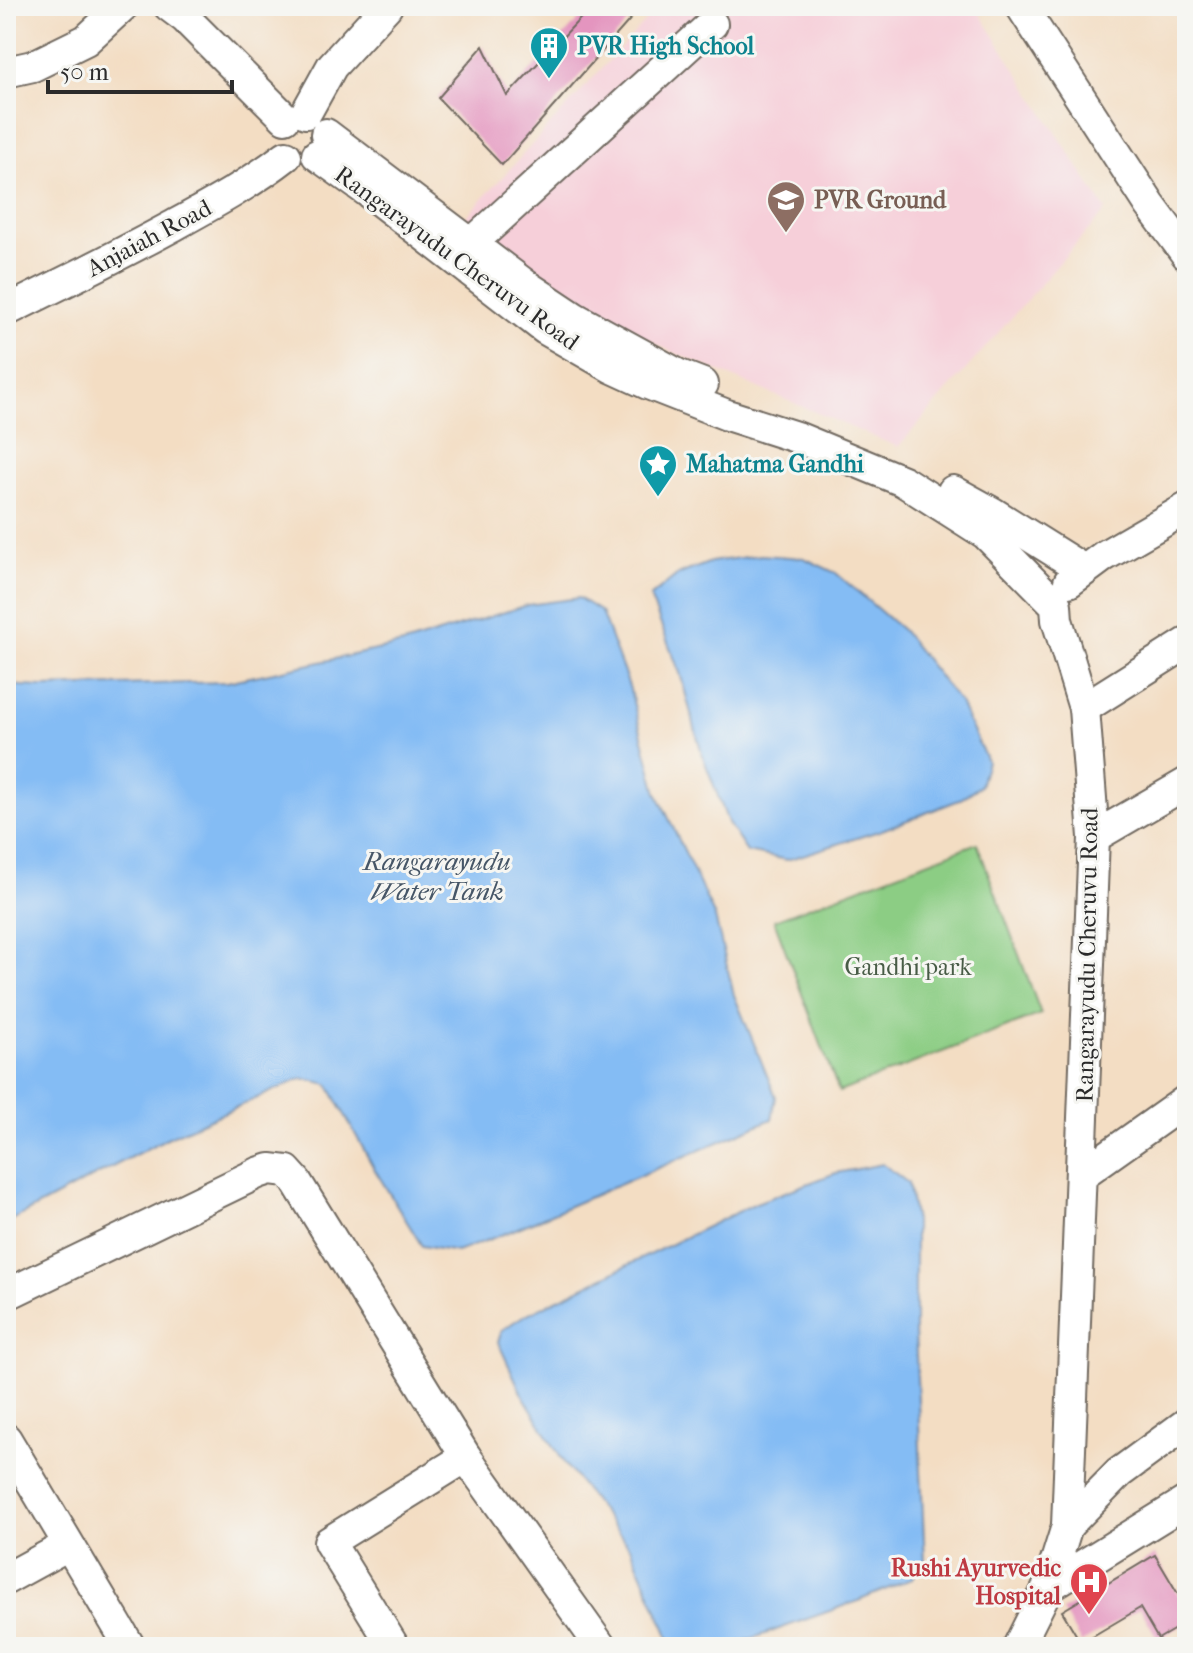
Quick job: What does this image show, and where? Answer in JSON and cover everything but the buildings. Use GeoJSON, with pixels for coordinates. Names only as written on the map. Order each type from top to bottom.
{"type":"FeatureCollection","features":[{"type":"Feature","properties":{"kind":"street"},"geometry":{"type":"LineString","coordinates":[[6,72],[33,66],[86,40],[123,6]]}},
{"type":"Feature","properties":{"kind":"street"},"geometry":{"type":"LineString","coordinates":[[1021,6],[1150,205],[1187,255]]}},
{"type":"Feature","properties":{"kind":"street"},"geometry":{"type":"LineString","coordinates":[[184,10],[308,130],[575,318],[677,374],[918,472],[993,513],[1084,570]]}},
{"type":"Feature","properties":{"kind":"street"},"geometry":{"type":"LineString","coordinates":[[308,130],[332,66],[371,11]]}},
{"type":"Feature","properties":{"kind":"street"},"geometry":{"type":"LineString","coordinates":[[471,244],[712,24]]}},
{"type":"Feature","properties":{"kind":"street","name":"Anjaiah Road"},"geometry":{"type":"LineString","coordinates":[[6,311],[104,263],[233,193],[286,156],[307,160],[308,130]]}},
{"type":"Feature","properties":{"kind":"street","name":"Rangarayudu Cheruvu Road"},"geometry":{"type":"LineString","coordinates":[[308,130],[367,191],[545,329],[611,367],[648,384],[727,415],[799,438],[903,481],[986,534],[1056,605],[1057,620],[1084,708],[1094,837],[1067,1526],[1048,1587],[1018,1647]]}},
{"type":"Feature","properties":{"kind":"street"},"geometry":{"type":"LineString","coordinates":[[1056,605],[1067,584],[1084,570],[1187,508]]}},
{"type":"Feature","properties":{"kind":"street"},"geometry":{"type":"LineString","coordinates":[[1084,708],[1187,643]]}},
{"type":"Feature","properties":{"kind":"street"},"geometry":{"type":"LineString","coordinates":[[1094,837],[1187,783]]}},
{"type":"Feature","properties":{"kind":"street"},"geometry":{"type":"LineString","coordinates":[[1081,1175],[1187,1100]]}},
{"type":"Feature","properties":{"kind":"street"},"geometry":{"type":"LineString","coordinates":[[6,1295],[258,1173],[270,1169],[287,1171],[466,1457],[601,1647]]}},
{"type":"Feature","properties":{"kind":"street"},"geometry":{"type":"LineString","coordinates":[[1067,1526],[1119,1473],[1187,1423]]}},
{"type":"Feature","properties":{"kind":"street"},"geometry":{"type":"LineString","coordinates":[[6,1439],[130,1647]]}},
{"type":"Feature","properties":{"kind":"street"},"geometry":{"type":"LineString","coordinates":[[394,1647],[329,1542],[466,1457]]}},
{"type":"Feature","properties":{"kind":"street"},"geometry":{"type":"LineString","coordinates":[[1048,1587],[1187,1501]]}},
{"type":"Feature","properties":{"kind":"street"},"geometry":{"type":"LineString","coordinates":[[6,1579],[68,1545]]}},
{"type":"Feature","properties":{"kind":"shaded area","name":"PVR Ground"},"geometry":{"type":"Polygon","coordinates":[[[659,6],[975,6],[1106,210],[898,447],[670,351],[554,289],[465,218],[659,6]]]}},
{"type":"Feature","properties":{"kind":"green space","name":"Gandhi park"},"geometry":{"type":"Polygon","coordinates":[[[977,843],[1041,1014],[839,1092],[774,920],[977,843]]]}},
{"type":"Feature","properties":{"kind":"water"},"geometry":{"type":"Polygon","coordinates":[[[761,555],[804,558],[836,573],[902,630],[960,703],[987,761],[980,786],[959,800],[882,830],[787,860],[747,852],[729,825],[702,754],[680,673],[650,597],[677,575],[711,562],[761,555]]]}},
{"type":"Feature","properties":{"kind":"water","name":"Rangarayudu Water Tank"},"geometry":{"type":"Polygon","coordinates":[[[579,598],[601,612],[629,686],[657,793],[715,917],[734,995],[776,1097],[772,1119],[457,1252],[422,1246],[375,1170],[328,1084],[302,1078],[167,1138],[6,1223],[6,685],[42,687],[227,682],[404,644],[527,605],[579,598]]]}},
{"type":"Feature","properties":{"kind":"water"},"geometry":{"type":"Polygon","coordinates":[[[883,1164],[908,1183],[915,1222],[915,1331],[925,1563],[911,1579],[742,1642],[706,1648],[671,1643],[632,1550],[564,1463],[521,1392],[498,1342],[502,1330],[523,1316],[756,1203],[836,1173],[883,1164]]]}},
{"type":"Feature","properties":{"kind":"place","name":"PVR High School"},"geometry":{"type":"Point","coordinates":[549,80]}},
{"type":"Feature","properties":{"kind":"place","name":"PVR Ground"},"geometry":{"type":"Point","coordinates":[786,234]}},
{"type":"Feature","properties":{"kind":"place","name":"Mahatma Gandhi"},"geometry":{"type":"Point","coordinates":[658,498]}},
{"type":"Feature","properties":{"kind":"place","name":"Rushi Ayurvedic Hospital"},"geometry":{"type":"Point","coordinates":[1089,1616]}}]}
